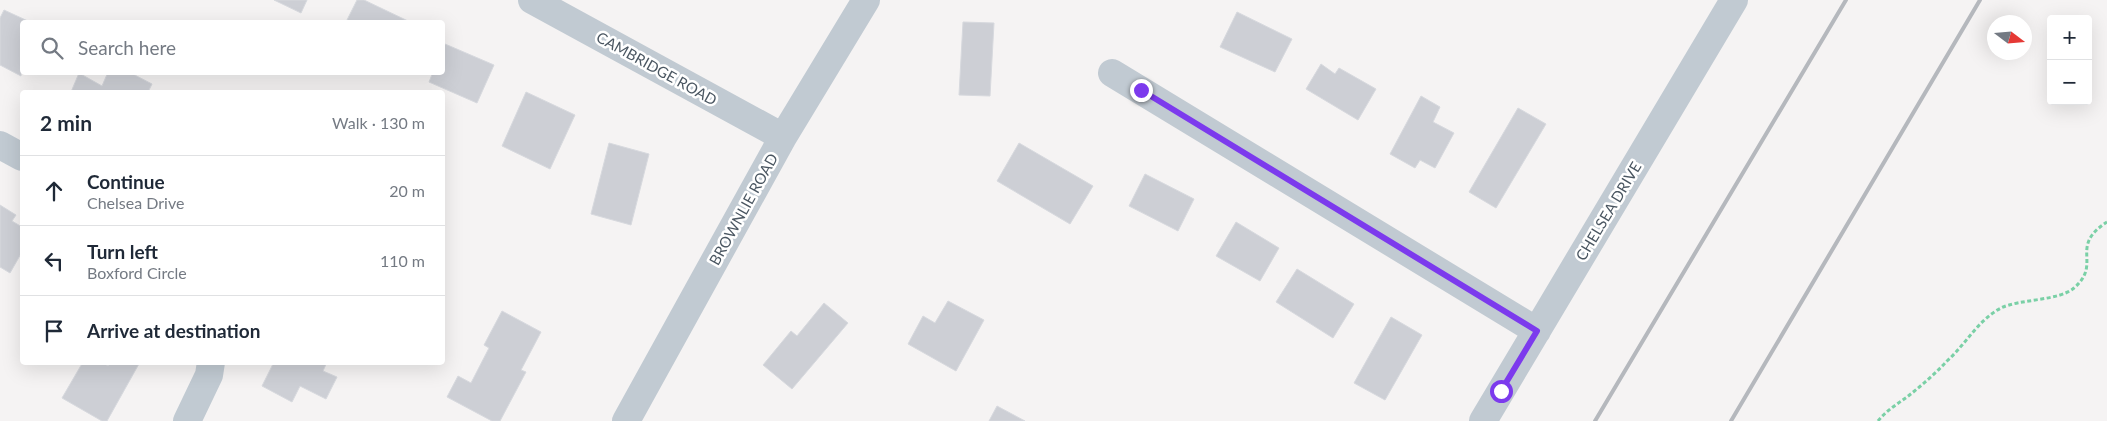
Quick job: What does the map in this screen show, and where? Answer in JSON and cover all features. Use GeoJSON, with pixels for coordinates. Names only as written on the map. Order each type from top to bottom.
{"type":"FeatureCollection","features":[{"type":"Feature","properties":{"kind":"street","name":"CAMBRIDGE ROAD"},"geometry":{"type":"LineString","coordinates":[[532,0],[782,137]]}},
{"type":"Feature","properties":{"kind":"street","name":"BROWNLIE ROAD"},"geometry":{"type":"LineString","coordinates":[[626,421],[782,137],[866,0]]}},
{"type":"Feature","properties":{"kind":"street","name":"CHELSEA DRIVE"},"geometry":{"type":"LineString","coordinates":[[1483,421],[1734,0]]}},
{"type":"Feature","properties":{"kind":"street"},"geometry":{"type":"LineString","coordinates":[[1112,73],[1537,331]]}},
{"type":"Feature","properties":{"kind":"street"},"geometry":{"type":"LineString","coordinates":[[0,145],[20,156]]}},
{"type":"Feature","properties":{"kind":"street"},"geometry":{"type":"LineString","coordinates":[[187,421],[209,375],[211,365]]}},
{"type":"Feature","properties":{"kind":"path"},"geometry":{"type":"LineString","coordinates":[[1878,421],[1948,361],[1985,318],[2003,307],[2032,302],[2073,290],[2086,276],[2088,261],[2086,245],[2094,230],[2107,222]]}},
{"type":"Feature","properties":{"kind":"building"},"geometry":{"type":"Polygon","coordinates":[[[274,0],[307,0],[301,13],[274,0]]]}},
{"type":"Feature","properties":{"kind":"building"},"geometry":{"type":"Polygon","coordinates":[[[357,0],[364,0],[406,20],[347,20],[357,0]]]}},
{"type":"Feature","properties":{"kind":"building"},"geometry":{"type":"Polygon","coordinates":[[[4,10],[26,20],[20,20],[21,76],[0,65],[0,18],[4,10]]]}},
{"type":"Feature","properties":{"kind":"building"},"geometry":{"type":"Polygon","coordinates":[[[1237,12],[1292,39],[1275,72],[1220,47],[1237,12]]]}},
{"type":"Feature","properties":{"kind":"building"},"geometry":{"type":"Polygon","coordinates":[[[963,22],[994,23],[990,96],[959,95],[963,22]]]}},
{"type":"Feature","properties":{"kind":"building"},"geometry":{"type":"Polygon","coordinates":[[[445,44],[494,65],[477,103],[429,82],[432,75],[445,75],[445,44]]]}},
{"type":"Feature","properties":{"kind":"building"},"geometry":{"type":"Polygon","coordinates":[[[1321,64],[1335,74],[1339,68],[1376,89],[1358,120],[1306,89],[1321,64]]]}},
{"type":"Feature","properties":{"kind":"building"},"geometry":{"type":"Polygon","coordinates":[[[78,75],[83,75],[102,86],[107,75],[135,75],[152,84],[149,90],[72,90],[78,75]]]}},
{"type":"Feature","properties":{"kind":"building"},"geometry":{"type":"Polygon","coordinates":[[[526,92],[575,115],[550,169],[502,146],[526,92]]]}},
{"type":"Feature","properties":{"kind":"building"},"geometry":{"type":"Polygon","coordinates":[[[1421,96],[1440,107],[1433,122],[1454,133],[1435,168],[1420,160],[1415,168],[1390,154],[1421,96]]]}},
{"type":"Feature","properties":{"kind":"building"},"geometry":{"type":"Polygon","coordinates":[[[1518,108],[1546,124],[1496,208],[1469,192],[1518,108]]]}},
{"type":"Feature","properties":{"kind":"building"},"geometry":{"type":"Polygon","coordinates":[[[609,143],[649,154],[631,225],[591,214],[609,143]]]}},
{"type":"Feature","properties":{"kind":"building"},"geometry":{"type":"Polygon","coordinates":[[[1019,143],[1093,186],[1070,224],[997,181],[1019,143]]]}},
{"type":"Feature","properties":{"kind":"building"},"geometry":{"type":"Polygon","coordinates":[[[1145,174],[1194,199],[1178,231],[1129,206],[1145,174]]]}},
{"type":"Feature","properties":{"kind":"building"},"geometry":{"type":"Polygon","coordinates":[[[0,205],[16,215],[12,221],[20,226],[20,256],[10,273],[0,267],[0,205]]]}},
{"type":"Feature","properties":{"kind":"building"},"geometry":{"type":"Polygon","coordinates":[[[1236,222],[1279,248],[1260,281],[1216,256],[1236,222]]]}},
{"type":"Feature","properties":{"kind":"building"},"geometry":{"type":"Polygon","coordinates":[[[1297,269],[1354,304],[1333,338],[1276,302],[1297,269]]]}},
{"type":"Feature","properties":{"kind":"building"},"geometry":{"type":"Polygon","coordinates":[[[948,301],[984,320],[956,371],[908,344],[923,316],[935,323],[948,301]]]}},
{"type":"Feature","properties":{"kind":"building"},"geometry":{"type":"Polygon","coordinates":[[[824,303],[848,323],[792,389],[763,365],[791,331],[797,336],[824,303]]]}},
{"type":"Feature","properties":{"kind":"building"},"geometry":{"type":"Polygon","coordinates":[[[502,311],[541,332],[521,370],[526,372],[500,421],[492,421],[447,397],[458,376],[471,383],[489,348],[484,345],[502,311]]]}},
{"type":"Feature","properties":{"kind":"building"},"geometry":{"type":"Polygon","coordinates":[[[1391,317],[1422,335],[1385,400],[1354,383],[1391,317]]]}},
{"type":"Feature","properties":{"kind":"building"},"geometry":{"type":"Polygon","coordinates":[[[81,365],[138,365],[107,421],[102,421],[62,398],[81,365]]]}},
{"type":"Feature","properties":{"kind":"building"},"geometry":{"type":"Polygon","coordinates":[[[272,365],[326,365],[323,371],[337,377],[326,399],[300,386],[292,402],[262,386],[272,365]]]}},
{"type":"Feature","properties":{"kind":"building"},"geometry":{"type":"Polygon","coordinates":[[[997,406],[1025,421],[989,421],[997,406]]]}},
{"type":"Feature","properties":{"kind":"railway"},"geometry":{"type":"LineString","coordinates":[[1595,421],[1846,0]]}},
{"type":"Feature","properties":{"kind":"railway"},"geometry":{"type":"LineString","coordinates":[[1731,421],[1980,0]]}},
{"type":"Feature","properties":{"kind":"route"},"geometry":{"type":"LineString","coordinates":[[1141,90],[1537,331],[1501,391]]}}]}
